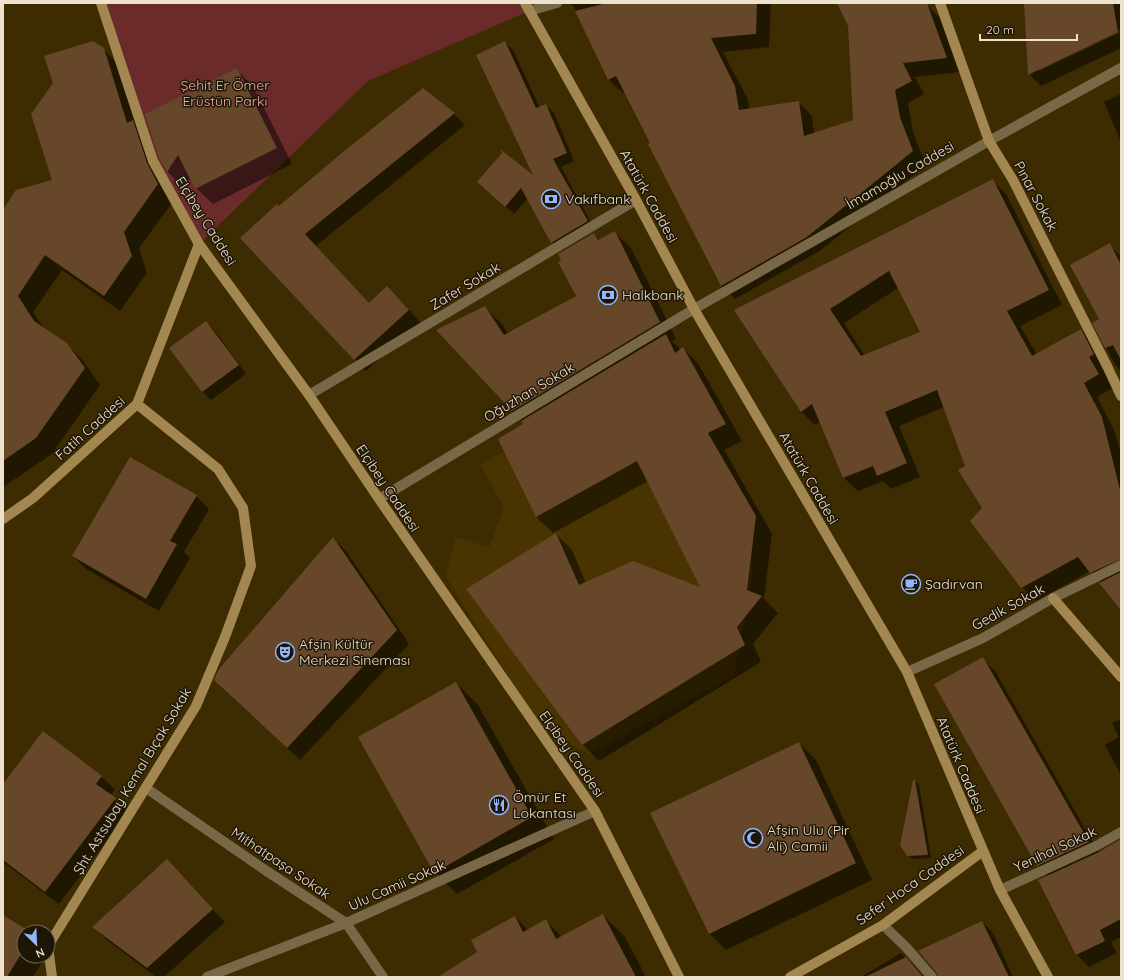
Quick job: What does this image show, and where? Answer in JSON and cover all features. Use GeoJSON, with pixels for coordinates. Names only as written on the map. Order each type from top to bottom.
{"type":"FeatureCollection","features":[{"type":"Feature","properties":{"kind":"main road","name":"Elçibey Caddesi"},"geometry":{"type":"LineString","coordinates":[[101,3],[153,161],[200,244],[309,395],[379,499],[595,811],[679,977]]}},
{"type":"Feature","properties":{"kind":"main road","name":"Pınar Sokak"},"geometry":{"type":"LineString","coordinates":[[940,3],[989,140],[1013,180],[1105,361],[1121,396]]}},
{"type":"Feature","properties":{"kind":"main road","name":"Atatürk Caddesi"},"geometry":{"type":"LineString","coordinates":[[527,7],[636,200],[694,309],[906,672],[1000,890],[1048,977]]}},
{"type":"Feature","properties":{"kind":"main road","name":"Fatih Caddesi"},"geometry":{"type":"LineString","coordinates":[[3,519],[33,498],[137,404],[200,244]]}},
{"type":"Feature","properties":{"kind":"main road","name":"Şht. Astsubay Kemal Bıçak Sokak"},"geometry":{"type":"LineString","coordinates":[[52,977],[48,946],[196,706],[225,637],[251,566],[243,508],[218,469],[137,404]]}},
{"type":"Feature","properties":{"kind":"main road"},"geometry":{"type":"LineString","coordinates":[[1054,598],[1121,677]]}},
{"type":"Feature","properties":{"kind":"main road","name":"Sefer Hoca Caddesi"},"geometry":{"type":"LineString","coordinates":[[790,977],[883,925],[982,851]]}},
{"type":"Feature","properties":{"kind":"street"},"geometry":{"type":"LineString","coordinates":[[527,7],[556,3]]}},
{"type":"Feature","properties":{"kind":"street","name":"İmamoğlu Caddesi"},"geometry":{"type":"LineString","coordinates":[[694,309],[989,140],[1121,68]]}},
{"type":"Feature","properties":{"kind":"street","name":"Zafer Sokak"},"geometry":{"type":"LineString","coordinates":[[309,395],[636,200]]}},
{"type":"Feature","properties":{"kind":"street","name":"Oğuzhan Sokak"},"geometry":{"type":"LineString","coordinates":[[379,499],[694,309]]}},
{"type":"Feature","properties":{"kind":"street","name":"Gedik Sokak"},"geometry":{"type":"LineString","coordinates":[[906,672],[983,638],[1054,598],[1121,564]]}},
{"type":"Feature","properties":{"kind":"street","name":"Mithatpaşa Sokak"},"geometry":{"type":"LineString","coordinates":[[146,788],[264,870],[346,923],[383,977]]}},
{"type":"Feature","properties":{"kind":"street","name":"Ulu Camii Sokak"},"geometry":{"type":"LineString","coordinates":[[207,977],[346,923],[595,811]]}},
{"type":"Feature","properties":{"kind":"street","name":"Yenihal Sokak"},"geometry":{"type":"LineString","coordinates":[[1000,890],[1096,846],[1121,832]]}},
{"type":"Feature","properties":{"kind":"street"},"geometry":{"type":"LineString","coordinates":[[883,925],[906,947],[932,977]]}},
{"type":"Feature","properties":{"kind":"shaded area"},"geometry":{"type":"Polygon","coordinates":[[[657,363],[688,451],[754,566],[734,676],[589,754],[541,729],[446,577],[456,537],[489,547],[504,507],[480,465],[657,363]]]}},
{"type":"Feature","properties":{"kind":"green space","name":"Şehit Er Ömer Erüstün Parkı"},"geometry":{"type":"Polygon","coordinates":[[[101,3],[524,3],[529,11],[368,81],[199,244],[153,161],[101,3]]]}},
{"type":"Feature","properties":{"kind":"building"},"geometry":{"type":"Polygon","coordinates":[[[607,3],[757,3],[756,34],[711,38],[735,86],[739,110],[799,101],[804,136],[853,120],[848,26],[837,3],[927,3],[947,58],[903,63],[912,81],[895,90],[900,117],[913,151],[807,237],[721,286],[648,144],[650,143],[616,76],[608,80],[575,11],[607,3]]]}},
{"type":"Feature","properties":{"kind":"building"},"geometry":{"type":"Polygon","coordinates":[[[1024,3],[1113,3],[1118,32],[1028,75],[1024,3]]]}},
{"type":"Feature","properties":{"kind":"building"},"geometry":{"type":"Polygon","coordinates":[[[93,41],[104,48],[127,123],[133,120],[147,163],[158,184],[124,232],[132,256],[104,296],[45,255],[18,296],[34,321],[67,343],[85,368],[36,438],[3,461],[3,210],[16,190],[52,180],[31,114],[53,83],[44,56],[93,41]]]}},
{"type":"Feature","properties":{"kind":"building"},"geometry":{"type":"Polygon","coordinates":[[[505,41],[536,108],[546,104],[567,153],[553,159],[588,221],[551,243],[521,188],[505,207],[477,182],[502,153],[500,149],[533,175],[476,55],[505,41]]]}},
{"type":"Feature","properties":{"kind":"building"},"geometry":{"type":"Polygon","coordinates":[[[237,68],[277,148],[195,189],[178,155],[167,172],[159,158],[145,114],[237,68]]]}},
{"type":"Feature","properties":{"kind":"building"},"geometry":{"type":"Polygon","coordinates":[[[423,88],[455,113],[305,234],[369,303],[387,286],[409,310],[354,360],[240,238],[277,204],[279,206],[343,152],[423,88]]]}},
{"type":"Feature","properties":{"kind":"building"},"geometry":{"type":"Polygon","coordinates":[[[993,179],[1049,290],[1007,311],[1032,356],[1081,329],[1094,354],[1089,357],[1099,374],[1084,383],[1102,417],[1121,494],[1121,559],[1090,573],[1078,557],[1021,588],[970,521],[982,508],[958,470],[965,466],[937,390],[885,412],[907,463],[877,476],[873,466],[843,478],[812,404],[801,412],[734,310],[993,179]],[[889,271],[830,309],[861,356],[920,332],[889,271]]]}},
{"type":"Feature","properties":{"kind":"building"},"geometry":{"type":"Polygon","coordinates":[[[615,231],[660,322],[512,411],[436,330],[485,306],[504,335],[576,296],[558,262],[561,260],[558,254],[594,233],[598,240],[615,231]]]}},
{"type":"Feature","properties":{"kind":"building"},"geometry":{"type":"Polygon","coordinates":[[[1110,243],[1121,265],[1121,360],[1113,345],[1105,348],[1092,323],[1099,319],[1070,265],[1110,243]]]}},
{"type":"Feature","properties":{"kind":"building"},"geometry":{"type":"Polygon","coordinates":[[[206,321],[239,365],[202,392],[169,348],[206,321]]]}},
{"type":"Feature","properties":{"kind":"building"},"geometry":{"type":"Polygon","coordinates":[[[666,334],[675,353],[683,347],[726,424],[708,433],[756,516],[747,590],[762,596],[737,627],[745,645],[582,745],[466,589],[556,533],[579,585],[633,561],[700,587],[637,461],[536,517],[498,439],[523,424],[521,421],[666,334]]]}},
{"type":"Feature","properties":{"kind":"building"},"geometry":{"type":"Polygon","coordinates":[[[130,457],[197,495],[170,541],[177,544],[146,599],[72,556],[130,457]]]}},
{"type":"Feature","properties":{"kind":"building"},"geometry":{"type":"Polygon","coordinates":[[[333,537],[397,630],[287,748],[214,680],[219,669],[333,537]]]}},
{"type":"Feature","properties":{"kind":"building"},"geometry":{"type":"Polygon","coordinates":[[[1121,572],[1121,610],[1099,583],[1121,572]]]}},
{"type":"Feature","properties":{"kind":"building"},"geometry":{"type":"Polygon","coordinates":[[[983,657],[1089,842],[1037,866],[934,684],[983,657]]]}},
{"type":"Feature","properties":{"kind":"building"},"geometry":{"type":"Polygon","coordinates":[[[456,682],[532,817],[434,873],[358,737],[456,682]]]}},
{"type":"Feature","properties":{"kind":"building"},"geometry":{"type":"Polygon","coordinates":[[[43,731],[102,776],[96,784],[116,798],[45,892],[3,860],[3,784],[43,731]]]}},
{"type":"Feature","properties":{"kind":"building","name":"Afşin Ulu (Pir Ali) Camii"},"geometry":{"type":"Polygon","coordinates":[[[799,742],[856,863],[709,934],[650,813],[799,742]]]}},
{"type":"Feature","properties":{"kind":"building"},"geometry":{"type":"Polygon","coordinates":[[[913,780],[915,780],[928,855],[907,856],[900,845],[913,780]]]}},
{"type":"Feature","properties":{"kind":"building"},"geometry":{"type":"Polygon","coordinates":[[[1121,839],[1121,919],[1100,930],[1105,941],[1076,955],[1038,880],[1099,852],[1121,839]]]}},
{"type":"Feature","properties":{"kind":"building"},"geometry":{"type":"Polygon","coordinates":[[[167,859],[213,909],[147,968],[92,927],[167,859]]]}},
{"type":"Feature","properties":{"kind":"building"},"geometry":{"type":"Polygon","coordinates":[[[603,914],[636,977],[438,977],[477,952],[471,940],[515,916],[523,932],[546,919],[556,939],[603,914]]]}},
{"type":"Feature","properties":{"kind":"building"},"geometry":{"type":"Polygon","coordinates":[[[3,915],[18,924],[16,924],[16,962],[7,977],[3,977],[3,915]]]}},
{"type":"Feature","properties":{"kind":"building"},"geometry":{"type":"Polygon","coordinates":[[[982,921],[1009,977],[938,977],[937,973],[918,951],[982,921]]]}},
{"type":"Feature","properties":{"kind":"building"},"geometry":{"type":"Polygon","coordinates":[[[906,957],[923,977],[865,977],[906,957]]]}},
{"type":"Feature","properties":{"kind":"place","name":"Vakıfbank"},"geometry":{"type":"Point","coordinates":[551,199]}},
{"type":"Feature","properties":{"kind":"place","name":"Halkbank"},"geometry":{"type":"Point","coordinates":[608,295]}},
{"type":"Feature","properties":{"kind":"place","name":"Şadırvan"},"geometry":{"type":"Point","coordinates":[911,584]}},
{"type":"Feature","properties":{"kind":"place","name":"Afşin Kültür Merkezi Sineması"},"geometry":{"type":"Point","coordinates":[285,652]}},
{"type":"Feature","properties":{"kind":"place","name":"Ömür Et Lokantası"},"geometry":{"type":"Point","coordinates":[499,805]}},
{"type":"Feature","properties":{"kind":"place","name":"Afşin Ulu (Pir Ali) Camii"},"geometry":{"type":"Point","coordinates":[753,838]}}]}
